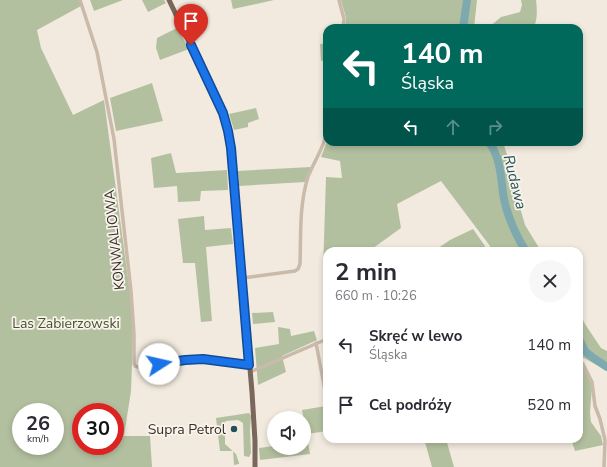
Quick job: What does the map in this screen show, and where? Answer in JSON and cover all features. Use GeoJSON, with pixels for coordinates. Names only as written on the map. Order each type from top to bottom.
{"type":"FeatureCollection","features":[{"type":"Feature","properties":{"kind":"main road"},"geometry":{"type":"LineString","coordinates":[[169,0],[220,107],[228,131],[231,148],[250,372],[254,425],[255,467]]}},
{"type":"Feature","properties":{"kind":"street","name":"KONWALIOWA"},"geometry":{"type":"LineString","coordinates":[[80,0],[97,52],[114,139],[131,291],[135,366],[138,367],[185,360],[203,359],[249,365]]}},
{"type":"Feature","properties":{"kind":"street"},"geometry":{"type":"LineString","coordinates":[[339,0],[344,18],[343,24]]}},
{"type":"Feature","properties":{"kind":"street"},"geometry":{"type":"LineString","coordinates":[[242,278],[295,271],[299,268],[302,210],[305,191],[309,177],[323,145]]}},
{"type":"Feature","properties":{"kind":"street"},"geometry":{"type":"LineString","coordinates":[[250,372],[323,340]]}},
{"type":"Feature","properties":{"kind":"street"},"geometry":{"type":"LineString","coordinates":[[316,343],[323,380]]}},
{"type":"Feature","properties":{"kind":"street"},"geometry":{"type":"LineString","coordinates":[[583,364],[592,382],[595,406],[605,440],[604,467]]}},
{"type":"Feature","properties":{"kind":"green space","name":"Las Zabierzowski"},"geometry":{"type":"Polygon","coordinates":[[[0,0],[79,0],[81,6],[37,30],[41,48],[73,115],[104,100],[131,301],[133,336],[131,391],[124,436],[150,436],[152,467],[0,467],[0,0]]]}},
{"type":"Feature","properties":{"kind":"green space"},"geometry":{"type":"Polygon","coordinates":[[[90,0],[123,0],[94,11],[90,0]]]}},
{"type":"Feature","properties":{"kind":"green space"},"geometry":{"type":"Polygon","coordinates":[[[142,0],[164,0],[166,3],[148,12],[142,0]]]}},
{"type":"Feature","properties":{"kind":"green space"},"geometry":{"type":"Polygon","coordinates":[[[231,0],[274,0],[233,9],[231,0]]]}},
{"type":"Feature","properties":{"kind":"green space"},"geometry":{"type":"Polygon","coordinates":[[[341,0],[477,0],[474,24],[345,24],[346,18],[341,0]]]}},
{"type":"Feature","properties":{"kind":"green space"},"geometry":{"type":"Polygon","coordinates":[[[521,0],[536,0],[537,11],[535,24],[493,24],[501,17],[520,12],[522,5],[521,0]]]}},
{"type":"Feature","properties":{"kind":"green space"},"geometry":{"type":"Polygon","coordinates":[[[177,28],[189,49],[160,60],[156,48],[157,38],[177,28]]]}},
{"type":"Feature","properties":{"kind":"green space"},"geometry":{"type":"Polygon","coordinates":[[[320,44],[323,44],[323,61],[321,61],[320,44]]]}},
{"type":"Feature","properties":{"kind":"green space"},"geometry":{"type":"Polygon","coordinates":[[[152,83],[163,121],[116,131],[110,98],[152,83]]]}},
{"type":"Feature","properties":{"kind":"green space"},"geometry":{"type":"Polygon","coordinates":[[[256,108],[259,119],[248,123],[248,127],[234,130],[229,114],[256,108]]]}},
{"type":"Feature","properties":{"kind":"green space"},"geometry":{"type":"Polygon","coordinates":[[[325,146],[504,146],[525,225],[539,247],[490,247],[441,181],[397,204],[401,228],[375,247],[324,247],[326,177],[342,178],[340,161],[321,157],[325,146]]]}},
{"type":"Feature","properties":{"kind":"green space"},"geometry":{"type":"Polygon","coordinates":[[[171,153],[176,173],[227,170],[228,190],[201,191],[200,201],[178,202],[177,186],[154,188],[151,158],[171,153]]]}},
{"type":"Feature","properties":{"kind":"green space"},"geometry":{"type":"Polygon","coordinates":[[[311,167],[305,182],[239,186],[238,171],[311,167]]]}},
{"type":"Feature","properties":{"kind":"green space"},"geometry":{"type":"Polygon","coordinates":[[[204,216],[205,230],[231,228],[233,244],[206,247],[212,321],[201,322],[195,263],[183,263],[178,219],[204,216]]]}},
{"type":"Feature","properties":{"kind":"green space"},"geometry":{"type":"Polygon","coordinates":[[[473,229],[485,246],[440,247],[450,240],[473,229]]]}},
{"type":"Feature","properties":{"kind":"green space"},"geometry":{"type":"Polygon","coordinates":[[[273,312],[275,322],[253,324],[252,313],[273,312]]]}},
{"type":"Feature","properties":{"kind":"green space"},"geometry":{"type":"Polygon","coordinates":[[[583,320],[601,348],[607,351],[607,371],[584,358],[583,320]]]}},
{"type":"Feature","properties":{"kind":"green space"},"geometry":{"type":"Polygon","coordinates":[[[278,327],[290,329],[291,336],[314,331],[317,340],[282,356],[286,372],[258,385],[255,348],[279,344],[278,327]]]}},
{"type":"Feature","properties":{"kind":"green space"},"geometry":{"type":"Polygon","coordinates":[[[583,367],[589,374],[592,386],[590,413],[591,422],[601,436],[603,445],[575,451],[572,443],[583,443],[583,367]]]}},
{"type":"Feature","properties":{"kind":"green space"},"geometry":{"type":"Polygon","coordinates":[[[323,406],[323,432],[311,433],[311,411],[302,411],[323,406]]]}},
{"type":"Feature","properties":{"kind":"green space"},"geometry":{"type":"Polygon","coordinates":[[[249,413],[251,416],[251,453],[249,457],[244,456],[243,423],[238,420],[225,422],[225,444],[233,451],[220,451],[216,418],[249,413]]]}},
{"type":"Feature","properties":{"kind":"green space"},"geometry":{"type":"Polygon","coordinates":[[[425,443],[447,443],[454,467],[432,467],[425,443]]]}},
{"type":"Feature","properties":{"kind":"green space"},"geometry":{"type":"Polygon","coordinates":[[[267,447],[267,455],[302,455],[260,460],[259,448],[267,447]]]}},
{"type":"Feature","properties":{"kind":"green space"},"geometry":{"type":"Polygon","coordinates":[[[233,451],[236,454],[239,464],[234,465],[233,451]]]}},
{"type":"Feature","properties":{"kind":"waterway","name":"Rudawa"},"geometry":{"type":"LineString","coordinates":[[464,24],[467,0]]}},
{"type":"Feature","properties":{"kind":"waterway","name":"Rudawa"},"geometry":{"type":"LineString","coordinates":[[492,146],[499,164],[507,212],[524,247]]}},
{"type":"Feature","properties":{"kind":"waterway","name":"Rudawa"},"geometry":{"type":"LineString","coordinates":[[583,347],[592,357],[607,367]]}},
{"type":"Feature","properties":{"kind":"place","name":"Supra Petrol"},"geometry":{"type":"Point","coordinates":[234,429]}},
{"type":"Feature","properties":{"kind":"route"},"geometry":{"type":"LineString","coordinates":[[159,364],[203,359],[249,365],[231,148],[228,131],[223,113],[191,45]]}}]}
